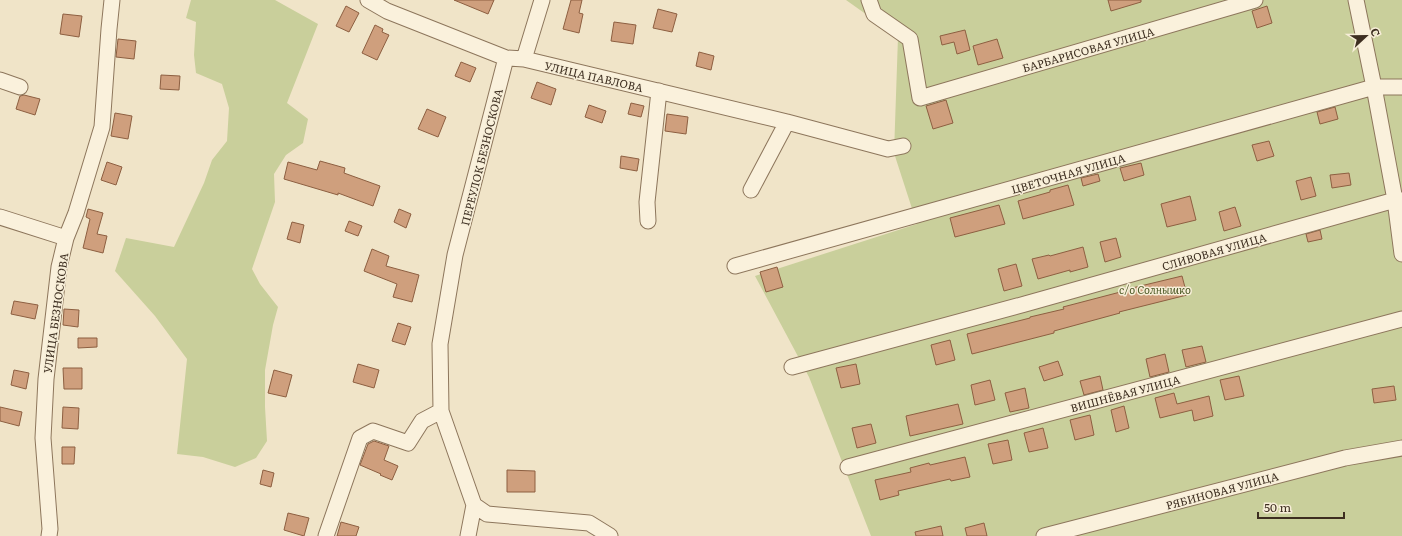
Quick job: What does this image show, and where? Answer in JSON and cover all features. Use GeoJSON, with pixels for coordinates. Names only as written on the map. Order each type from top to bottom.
{"type":"FeatureCollection","features":[{"type":"Feature","properties":{"kind":"street","name":"УЛИЦА БЕЗНОСКОВА"},"geometry":{"type":"LineString","coordinates":[[49,536],[50,529],[43,438],[46,379],[59,267],[66,238],[76,213],[102,127],[112,0]]}},
{"type":"Feature","properties":{"kind":"street","name":"УЛИЦА ПАВЛОВА"},"geometry":{"type":"LineString","coordinates":[[368,0],[387,11],[506,58],[524,59],[659,91],[787,122],[888,149],[903,146]]}},
{"type":"Feature","properties":{"kind":"street"},"geometry":{"type":"LineString","coordinates":[[524,59],[542,0]]}},
{"type":"Feature","properties":{"kind":"street","name":"БАРБАРИСОВАЯ УЛИЦА"},"geometry":{"type":"LineString","coordinates":[[869,0],[874,14],[910,39],[920,98],[1255,0]]}},
{"type":"Feature","properties":{"kind":"street"},"geometry":{"type":"LineString","coordinates":[[1356,0],[1398,200],[1402,254]]}},
{"type":"Feature","properties":{"kind":"street","name":"ПЕРЕУЛОК БЕЗНОСКОВА"},"geometry":{"type":"LineString","coordinates":[[474,505],[441,411],[440,344],[455,255],[506,58]]}},
{"type":"Feature","properties":{"kind":"street"},"geometry":{"type":"LineString","coordinates":[[0,80],[20,87]]}},
{"type":"Feature","properties":{"kind":"street","name":"ЦВЕТОЧНАЯ УЛИЦА"},"geometry":{"type":"LineString","coordinates":[[735,266],[1374,87],[1402,87]]}},
{"type":"Feature","properties":{"kind":"street"},"geometry":{"type":"LineString","coordinates":[[648,221],[647,202],[659,91]]}},
{"type":"Feature","properties":{"kind":"street"},"geometry":{"type":"LineString","coordinates":[[751,190],[787,122]]}},
{"type":"Feature","properties":{"kind":"street","name":"СЛИВОВАЯ УЛИЦА"},"geometry":{"type":"LineString","coordinates":[[792,367],[1398,200]]}},
{"type":"Feature","properties":{"kind":"street"},"geometry":{"type":"LineString","coordinates":[[0,217],[66,238]]}},
{"type":"Feature","properties":{"kind":"street","name":"ВИШНЁВАЯ УЛИЦА"},"geometry":{"type":"LineString","coordinates":[[848,467],[1402,319]]}},
{"type":"Feature","properties":{"kind":"street"},"geometry":{"type":"LineString","coordinates":[[326,536],[360,438],[373,431],[408,443],[422,421],[441,411]]}},
{"type":"Feature","properties":{"kind":"street","name":"РЯБИНОВАЯ УЛИЦА"},"geometry":{"type":"LineString","coordinates":[[1044,536],[1345,458],[1402,448]]}},
{"type":"Feature","properties":{"kind":"street"},"geometry":{"type":"LineString","coordinates":[[468,536],[474,505],[487,514],[589,523],[610,536]]}},
{"type":"Feature","properties":{"kind":"green space"},"geometry":{"type":"Polygon","coordinates":[[[191,0],[275,0],[318,24],[287,103],[308,119],[303,143],[286,155],[274,174],[275,202],[252,269],[260,284],[278,307],[273,325],[265,370],[267,441],[256,458],[235,467],[203,457],[177,454],[187,359],[155,316],[115,271],[126,238],[174,247],[204,183],[212,160],[227,141],[229,108],[222,84],[196,73],[194,55],[196,22],[186,18],[191,0]]]}},
{"type":"Feature","properties":{"kind":"green space","name":"с/о Солнышко"},"geometry":{"type":"Polygon","coordinates":[[[846,0],[1402,0],[1402,536],[871,536],[809,377],[755,276],[917,224],[894,153],[898,37],[846,0]]]}},
{"type":"Feature","properties":{"kind":"building"},"geometry":{"type":"Polygon","coordinates":[[[454,0],[494,0],[488,14],[454,0]]]}},
{"type":"Feature","properties":{"kind":"building"},"geometry":{"type":"Polygon","coordinates":[[[571,0],[582,0],[579,13],[583,14],[579,33],[563,29],[571,0]]]}},
{"type":"Feature","properties":{"kind":"building"},"geometry":{"type":"Polygon","coordinates":[[[1108,0],[1141,0],[1141,2],[1111,11],[1108,0]]]}},
{"type":"Feature","properties":{"kind":"building"},"geometry":{"type":"Polygon","coordinates":[[[346,6],[359,13],[349,32],[336,26],[346,6]]]}},
{"type":"Feature","properties":{"kind":"building"},"geometry":{"type":"Polygon","coordinates":[[[1267,6],[1272,23],[1257,28],[1252,11],[1267,6]]]}},
{"type":"Feature","properties":{"kind":"building"},"geometry":{"type":"Polygon","coordinates":[[[658,9],[677,14],[672,32],[653,28],[658,9]]]}},
{"type":"Feature","properties":{"kind":"building"},"geometry":{"type":"Polygon","coordinates":[[[63,14],[82,16],[79,37],[60,34],[63,14]]]}},
{"type":"Feature","properties":{"kind":"building"},"geometry":{"type":"Polygon","coordinates":[[[614,22],[636,25],[633,44],[611,41],[614,22]]]}},
{"type":"Feature","properties":{"kind":"building"},"geometry":{"type":"Polygon","coordinates":[[[375,25],[383,29],[382,32],[389,35],[377,60],[362,53],[375,25]]]}},
{"type":"Feature","properties":{"kind":"building"},"geometry":{"type":"Polygon","coordinates":[[[965,30],[970,50],[957,54],[954,42],[942,45],[940,36],[965,30]]]}},
{"type":"Feature","properties":{"kind":"building"},"geometry":{"type":"Polygon","coordinates":[[[118,39],[136,41],[134,59],[116,57],[118,39]]]}},
{"type":"Feature","properties":{"kind":"building"},"geometry":{"type":"Polygon","coordinates":[[[997,39],[1003,58],[978,65],[973,46],[997,39]]]}},
{"type":"Feature","properties":{"kind":"building"},"geometry":{"type":"Polygon","coordinates":[[[699,52],[714,56],[711,70],[696,66],[699,52]]]}},
{"type":"Feature","properties":{"kind":"building"},"geometry":{"type":"Polygon","coordinates":[[[461,62],[476,68],[470,82],[455,76],[461,62]]]}},
{"type":"Feature","properties":{"kind":"building"},"geometry":{"type":"Polygon","coordinates":[[[161,75],[180,76],[179,90],[160,89],[161,75]]]}},
{"type":"Feature","properties":{"kind":"building"},"geometry":{"type":"Polygon","coordinates":[[[537,82],[556,89],[551,105],[531,98],[537,82]]]}},
{"type":"Feature","properties":{"kind":"building"},"geometry":{"type":"Polygon","coordinates":[[[24,95],[40,99],[35,115],[16,109],[20,96],[24,95]]]}},
{"type":"Feature","properties":{"kind":"building"},"geometry":{"type":"Polygon","coordinates":[[[946,100],[953,123],[933,129],[926,106],[946,100]]]}},
{"type":"Feature","properties":{"kind":"building"},"geometry":{"type":"Polygon","coordinates":[[[631,103],[644,106],[641,117],[628,114],[631,103]]]}},
{"type":"Feature","properties":{"kind":"building"},"geometry":{"type":"Polygon","coordinates":[[[589,105],[606,111],[602,123],[585,117],[589,105]]]}},
{"type":"Feature","properties":{"kind":"building"},"geometry":{"type":"Polygon","coordinates":[[[1335,107],[1338,119],[1320,124],[1317,112],[1335,107]]]}},
{"type":"Feature","properties":{"kind":"building"},"geometry":{"type":"Polygon","coordinates":[[[427,109],[446,117],[438,137],[418,129],[427,109]]]}},
{"type":"Feature","properties":{"kind":"building"},"geometry":{"type":"Polygon","coordinates":[[[115,113],[132,116],[128,139],[111,136],[115,113]]]}},
{"type":"Feature","properties":{"kind":"building"},"geometry":{"type":"Polygon","coordinates":[[[667,114],[688,117],[686,134],[665,131],[667,114]]]}},
{"type":"Feature","properties":{"kind":"building"},"geometry":{"type":"Polygon","coordinates":[[[1269,141],[1274,156],[1257,161],[1252,145],[1269,141]]]}},
{"type":"Feature","properties":{"kind":"building"},"geometry":{"type":"Polygon","coordinates":[[[621,156],[639,159],[637,171],[620,168],[621,156]]]}},
{"type":"Feature","properties":{"kind":"building"},"geometry":{"type":"Polygon","coordinates":[[[320,161],[345,168],[344,173],[380,186],[373,206],[338,193],[338,195],[284,179],[288,162],[317,170],[320,161]]]}},
{"type":"Feature","properties":{"kind":"building"},"geometry":{"type":"Polygon","coordinates":[[[107,162],[122,167],[116,185],[101,180],[107,162]]]}},
{"type":"Feature","properties":{"kind":"building"},"geometry":{"type":"Polygon","coordinates":[[[1141,163],[1144,175],[1124,181],[1120,168],[1141,163]]]}},
{"type":"Feature","properties":{"kind":"building"},"geometry":{"type":"Polygon","coordinates":[[[1349,173],[1351,185],[1332,188],[1330,175],[1349,173]]]}},
{"type":"Feature","properties":{"kind":"building"},"geometry":{"type":"Polygon","coordinates":[[[1098,174],[1100,181],[1083,186],[1081,178],[1098,174]]]}},
{"type":"Feature","properties":{"kind":"building"},"geometry":{"type":"Polygon","coordinates":[[[1311,177],[1316,196],[1301,200],[1296,181],[1311,177]]]}},
{"type":"Feature","properties":{"kind":"building"},"geometry":{"type":"Polygon","coordinates":[[[1068,185],[1074,205],[1023,219],[1018,201],[1068,185]]]}},
{"type":"Feature","properties":{"kind":"building"},"geometry":{"type":"Polygon","coordinates":[[[1190,196],[1196,220],[1167,227],[1161,204],[1190,196]]]}},
{"type":"Feature","properties":{"kind":"building"},"geometry":{"type":"Polygon","coordinates":[[[999,205],[1005,224],[955,237],[950,218],[999,205]]]}},
{"type":"Feature","properties":{"kind":"building"},"geometry":{"type":"Polygon","coordinates":[[[1235,207],[1241,226],[1224,231],[1219,212],[1235,207]]]}},
{"type":"Feature","properties":{"kind":"building"},"geometry":{"type":"Polygon","coordinates":[[[88,209],[103,213],[97,234],[107,236],[103,253],[83,248],[90,219],[86,217],[88,209]]]}},
{"type":"Feature","properties":{"kind":"building"},"geometry":{"type":"Polygon","coordinates":[[[399,209],[411,214],[406,228],[394,222],[399,209]]]}},
{"type":"Feature","properties":{"kind":"building"},"geometry":{"type":"Polygon","coordinates":[[[349,221],[362,226],[358,236],[345,231],[349,221]]]}},
{"type":"Feature","properties":{"kind":"building"},"geometry":{"type":"Polygon","coordinates":[[[292,222],[304,225],[300,243],[287,239],[292,222]]]}},
{"type":"Feature","properties":{"kind":"building"},"geometry":{"type":"Polygon","coordinates":[[[1320,230],[1322,239],[1308,242],[1306,234],[1320,230]]]}},
{"type":"Feature","properties":{"kind":"building"},"geometry":{"type":"Polygon","coordinates":[[[1116,238],[1121,257],[1105,262],[1100,242],[1116,238]]]}},
{"type":"Feature","properties":{"kind":"building"},"geometry":{"type":"Polygon","coordinates":[[[1083,247],[1088,267],[1070,272],[1070,270],[1038,279],[1032,259],[1050,256],[1083,247]]]}},
{"type":"Feature","properties":{"kind":"building"},"geometry":{"type":"Polygon","coordinates":[[[372,249],[389,256],[386,266],[419,275],[412,302],[393,297],[397,284],[364,271],[372,249]]]}},
{"type":"Feature","properties":{"kind":"building"},"geometry":{"type":"Polygon","coordinates":[[[1016,264],[1022,286],[1004,291],[998,269],[1016,264]]]}},
{"type":"Feature","properties":{"kind":"building"},"geometry":{"type":"Polygon","coordinates":[[[777,267],[783,287],[766,292],[760,272],[777,267]]]}},
{"type":"Feature","properties":{"kind":"building"},"geometry":{"type":"Polygon","coordinates":[[[1182,276],[1187,295],[1119,312],[1120,313],[1054,331],[1054,333],[972,354],[967,334],[1064,309],[1063,307],[1128,289],[1182,276]]]}},
{"type":"Feature","properties":{"kind":"building"},"geometry":{"type":"Polygon","coordinates":[[[14,301],[38,305],[35,319],[11,314],[14,301]]]}},
{"type":"Feature","properties":{"kind":"building"},"geometry":{"type":"Polygon","coordinates":[[[64,309],[79,310],[78,327],[63,325],[64,309]]]}},
{"type":"Feature","properties":{"kind":"building"},"geometry":{"type":"Polygon","coordinates":[[[398,323],[411,327],[405,345],[392,341],[398,323]]]}},
{"type":"Feature","properties":{"kind":"building"},"geometry":{"type":"Polygon","coordinates":[[[78,338],[97,338],[97,347],[78,348],[78,338]]]}},
{"type":"Feature","properties":{"kind":"building"},"geometry":{"type":"Polygon","coordinates":[[[950,340],[955,360],[936,365],[931,345],[950,340]]]}},
{"type":"Feature","properties":{"kind":"building"},"geometry":{"type":"Polygon","coordinates":[[[1202,346],[1206,362],[1186,367],[1182,350],[1202,346]]]}},
{"type":"Feature","properties":{"kind":"building"},"geometry":{"type":"Polygon","coordinates":[[[1165,354],[1169,372],[1150,377],[1146,359],[1165,354]]]}},
{"type":"Feature","properties":{"kind":"building"},"geometry":{"type":"Polygon","coordinates":[[[1058,361],[1063,375],[1044,381],[1039,367],[1058,361]]]}},
{"type":"Feature","properties":{"kind":"building"},"geometry":{"type":"Polygon","coordinates":[[[358,364],[379,370],[374,388],[353,382],[358,364]]]}},
{"type":"Feature","properties":{"kind":"building"},"geometry":{"type":"Polygon","coordinates":[[[856,364],[860,384],[841,388],[836,368],[856,364]]]}},
{"type":"Feature","properties":{"kind":"building"},"geometry":{"type":"Polygon","coordinates":[[[63,368],[82,368],[82,389],[64,389],[63,368]]]}},
{"type":"Feature","properties":{"kind":"building"},"geometry":{"type":"Polygon","coordinates":[[[14,370],[29,373],[26,389],[11,385],[14,370]]]}},
{"type":"Feature","properties":{"kind":"building"},"geometry":{"type":"Polygon","coordinates":[[[274,370],[292,375],[286,397],[268,393],[274,370]]]}},
{"type":"Feature","properties":{"kind":"building"},"geometry":{"type":"Polygon","coordinates":[[[1100,376],[1103,390],[1084,395],[1080,381],[1100,376]]]}},
{"type":"Feature","properties":{"kind":"building"},"geometry":{"type":"Polygon","coordinates":[[[1239,376],[1244,396],[1225,400],[1220,380],[1239,376]]]}},
{"type":"Feature","properties":{"kind":"building"},"geometry":{"type":"Polygon","coordinates":[[[990,380],[995,400],[975,405],[971,385],[990,380]]]}},
{"type":"Feature","properties":{"kind":"building"},"geometry":{"type":"Polygon","coordinates":[[[1394,386],[1396,400],[1374,403],[1372,389],[1394,386]]]}},
{"type":"Feature","properties":{"kind":"building"},"geometry":{"type":"Polygon","coordinates":[[[1025,388],[1029,408],[1010,412],[1005,393],[1025,388]]]}},
{"type":"Feature","properties":{"kind":"building"},"geometry":{"type":"Polygon","coordinates":[[[1174,393],[1177,404],[1209,396],[1213,416],[1194,421],[1192,410],[1160,418],[1155,398],[1174,393]]]}},
{"type":"Feature","properties":{"kind":"building"},"geometry":{"type":"Polygon","coordinates":[[[958,404],[963,424],[910,436],[906,416],[958,404]]]}},
{"type":"Feature","properties":{"kind":"building"},"geometry":{"type":"Polygon","coordinates":[[[1124,406],[1129,428],[1116,432],[1111,410],[1124,406]]]}},
{"type":"Feature","properties":{"kind":"building"},"geometry":{"type":"Polygon","coordinates":[[[0,407],[22,412],[19,426],[0,421],[0,407]]]}},
{"type":"Feature","properties":{"kind":"building"},"geometry":{"type":"Polygon","coordinates":[[[63,407],[79,408],[78,429],[62,428],[63,407]]]}},
{"type":"Feature","properties":{"kind":"building"},"geometry":{"type":"Polygon","coordinates":[[[1090,415],[1094,435],[1075,440],[1070,420],[1090,415]]]}},
{"type":"Feature","properties":{"kind":"building"},"geometry":{"type":"Polygon","coordinates":[[[871,424],[876,443],[857,448],[852,428],[871,424]]]}},
{"type":"Feature","properties":{"kind":"building"},"geometry":{"type":"Polygon","coordinates":[[[1043,428],[1048,448],[1029,452],[1024,433],[1043,428]]]}},
{"type":"Feature","properties":{"kind":"building"},"geometry":{"type":"Polygon","coordinates":[[[1008,440],[1012,460],[993,464],[988,444],[1008,440]]]}},
{"type":"Feature","properties":{"kind":"building"},"geometry":{"type":"Polygon","coordinates":[[[374,441],[389,446],[384,460],[398,466],[392,480],[360,465],[368,444],[374,441]]]}},
{"type":"Feature","properties":{"kind":"building"},"geometry":{"type":"Polygon","coordinates":[[[62,447],[75,447],[74,464],[62,464],[62,447]]]}},
{"type":"Feature","properties":{"kind":"building"},"geometry":{"type":"Polygon","coordinates":[[[965,457],[970,477],[951,481],[950,479],[898,491],[899,495],[880,500],[875,480],[911,472],[910,468],[929,463],[930,465],[965,457]]]}},
{"type":"Feature","properties":{"kind":"building"},"geometry":{"type":"Polygon","coordinates":[[[263,470],[274,473],[271,487],[260,484],[263,470]]]}},
{"type":"Feature","properties":{"kind":"building"},"geometry":{"type":"Polygon","coordinates":[[[507,470],[535,471],[535,492],[507,492],[507,470]]]}},
{"type":"Feature","properties":{"kind":"building"},"geometry":{"type":"Polygon","coordinates":[[[288,513],[309,518],[304,536],[284,530],[288,513]]]}},
{"type":"Feature","properties":{"kind":"building"},"geometry":{"type":"Polygon","coordinates":[[[341,522],[359,527],[356,536],[337,536],[341,522]]]}},
{"type":"Feature","properties":{"kind":"building"},"geometry":{"type":"Polygon","coordinates":[[[984,523],[987,536],[967,536],[965,528],[984,523]]]}},
{"type":"Feature","properties":{"kind":"building"},"geometry":{"type":"Polygon","coordinates":[[[941,526],[943,536],[916,536],[915,532],[941,526]]]}}]}
